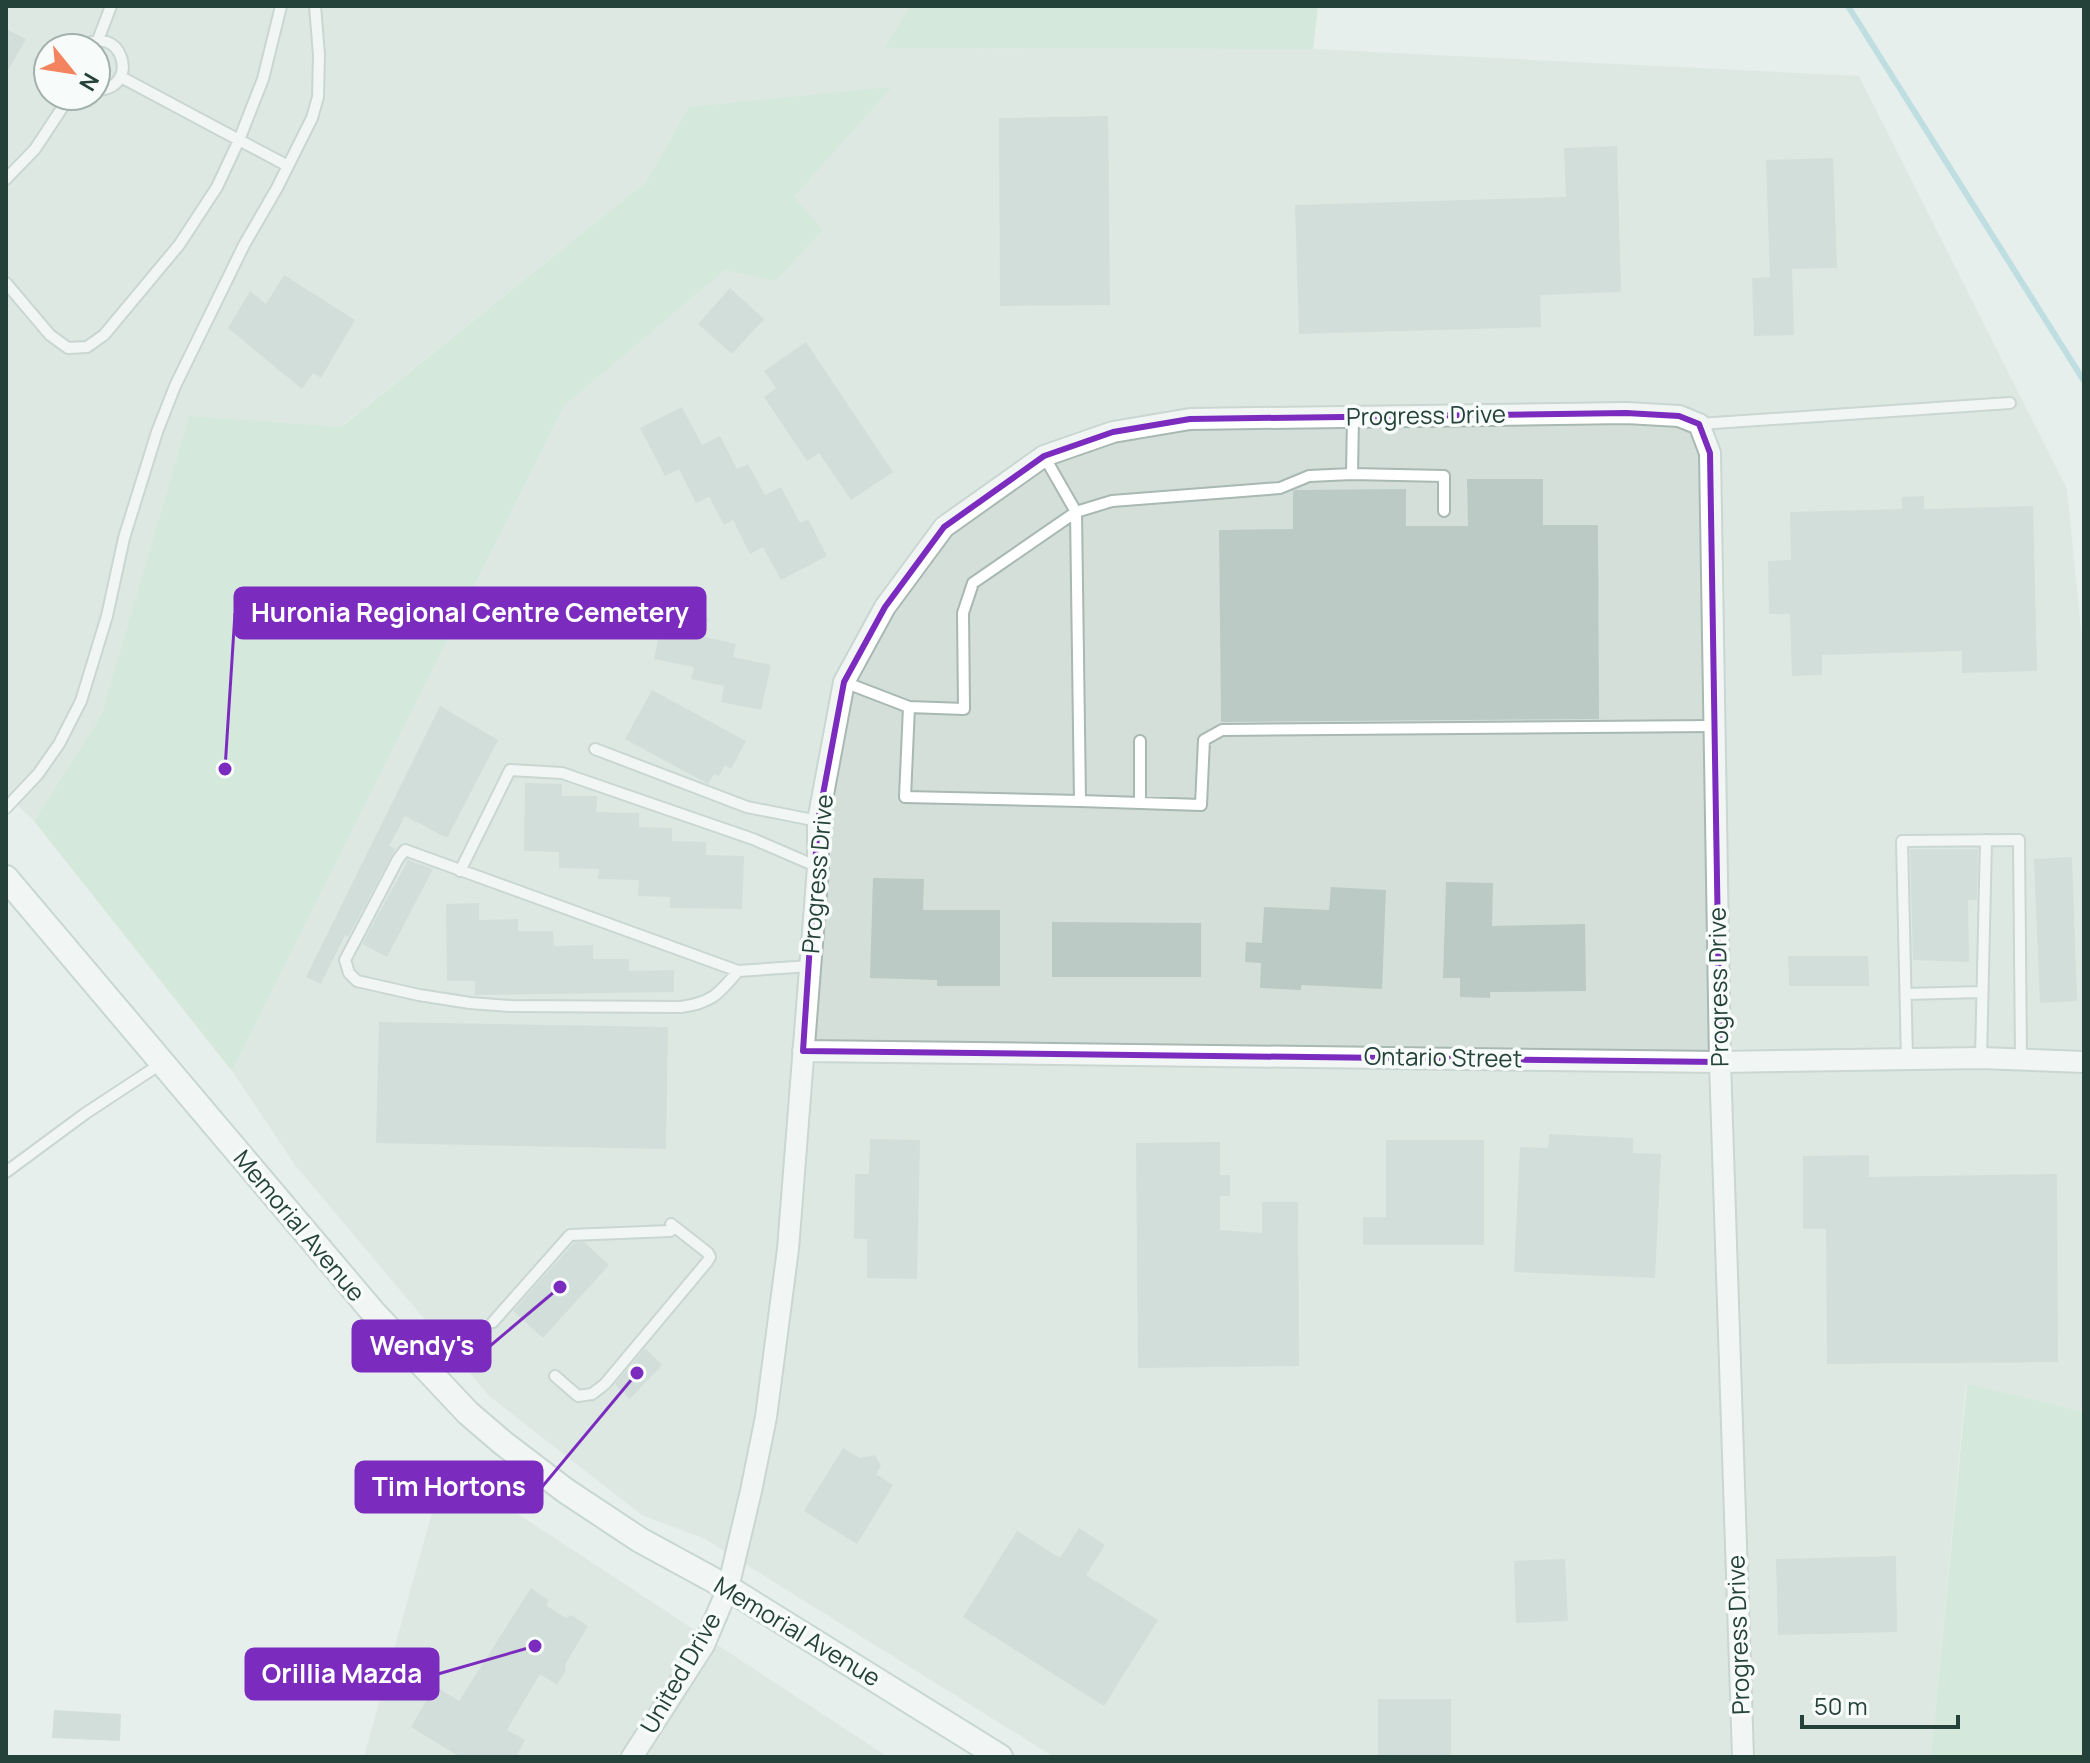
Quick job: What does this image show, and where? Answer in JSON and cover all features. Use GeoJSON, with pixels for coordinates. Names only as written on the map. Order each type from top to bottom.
{"type":"FeatureCollection","features":[{"type":"Feature","properties":{"kind":"main road","name":"Memorial Avenue"},"geometry":{"type":"LineString","coordinates":[[6,878],[373,1312],[468,1413],[566,1491],[669,1557],[728,1588],[1000,1757]]}},
{"type":"Feature","properties":{"kind":"street","name":"Progress Drive"},"geometry":{"type":"LineString","coordinates":[[728,1588],[766,1417],[788,1249],[818,867],[818,821],[844,682],[885,607],[944,527],[1044,456],[1113,432],[1190,419],[1626,413],[1679,416],[1699,424],[1710,453],[1720,1062],[1743,1757]]}},
{"type":"Feature","properties":{"kind":"street","name":"Ontario Street"},"geometry":{"type":"LineString","coordinates":[[803,1051],[1720,1062],[1981,1058],[2084,1062]]}},
{"type":"Feature","properties":{"kind":"street","name":"United Drive"},"geometry":{"type":"LineString","coordinates":[[632,1757],[704,1645],[728,1588]]}},
{"type":"Feature","properties":{"kind":"lane"},"geometry":{"type":"LineString","coordinates":[[101,32],[111,6]]}},
{"type":"Feature","properties":{"kind":"lane"},"geometry":{"type":"LineString","coordinates":[[6,283],[50,335],[68,348],[87,347],[104,335],[179,245],[217,187],[263,79],[281,6]]}},
{"type":"Feature","properties":{"kind":"lane"},"geometry":{"type":"LineString","coordinates":[[6,808],[38,774],[59,744],[81,701],[107,616],[124,538],[157,432],[175,386],[244,245],[312,118],[318,97],[315,6]]}},
{"type":"Feature","properties":{"kind":"lane"},"geometry":{"type":"LineString","coordinates":[[112,45],[120,52],[123,69],[121,77],[112,85]]}},
{"type":"Feature","properties":{"kind":"lane"},"geometry":{"type":"LineString","coordinates":[[121,77],[288,166]]}},
{"type":"Feature","properties":{"kind":"lane"},"geometry":{"type":"LineString","coordinates":[[6,179],[35,149],[59,112]]}},
{"type":"Feature","properties":{"kind":"lane"},"geometry":{"type":"LineString","coordinates":[[1699,424],[2010,403]]}},
{"type":"Feature","properties":{"kind":"lane"},"geometry":{"type":"LineString","coordinates":[[1352,474],[1353,417]]}},
{"type":"Feature","properties":{"kind":"lane"},"geometry":{"type":"LineString","coordinates":[[1044,456],[1076,512],[1080,801]]}},
{"type":"Feature","properties":{"kind":"lane"},"geometry":{"type":"LineString","coordinates":[[844,682],[909,707],[964,709],[963,613],[973,583],[1076,512],[1112,501],[1280,488],[1309,476],[1444,476],[1444,511]]}},
{"type":"Feature","properties":{"kind":"lane"},"geometry":{"type":"LineString","coordinates":[[909,707],[905,797],[1201,805],[1204,740],[1222,730],[1714,726]]}},
{"type":"Feature","properties":{"kind":"lane"},"geometry":{"type":"LineString","coordinates":[[1140,741],[1140,803]]}},
{"type":"Feature","properties":{"kind":"lane"},"geometry":{"type":"LineString","coordinates":[[595,749],[747,807],[818,821]]}},
{"type":"Feature","properties":{"kind":"lane"},"geometry":{"type":"LineString","coordinates":[[460,871],[510,770],[562,773],[753,839],[818,867]]}},
{"type":"Feature","properties":{"kind":"lane"},"geometry":{"type":"LineString","coordinates":[[1981,1058],[1986,840]]}},
{"type":"Feature","properties":{"kind":"lane"},"geometry":{"type":"LineString","coordinates":[[1907,1059],[1902,841],[2019,840],[2021,1059]]}},
{"type":"Feature","properties":{"kind":"lane"},"geometry":{"type":"LineString","coordinates":[[738,971],[719,994],[701,1004],[681,1007],[511,1006],[419,995],[357,981],[349,973],[345,960],[405,850],[421,853],[460,871],[738,971],[810,966]]}},
{"type":"Feature","properties":{"kind":"lane"},"geometry":{"type":"LineString","coordinates":[[1906,994],[1982,992]]}},
{"type":"Feature","properties":{"kind":"lane"},"geometry":{"type":"LineString","coordinates":[[6,1172],[86,1113],[162,1063]]}},
{"type":"Feature","properties":{"kind":"lane"},"geometry":{"type":"LineString","coordinates":[[493,1322],[574,1233],[670,1228],[710,1257],[605,1384],[592,1394],[578,1396],[555,1376]]}},
{"type":"Feature","properties":{"kind":"highlighted area"},"geometry":{"type":"Polygon","coordinates":[[[1626,413],[1679,416],[1699,424],[1710,453],[1720,1062],[803,1051],[818,821],[844,682],[885,607],[944,527],[1044,456],[1113,432],[1190,419],[1626,413]]]}},
{"type":"Feature","properties":{"kind":"shaded area"},"geometry":{"type":"Polygon","coordinates":[[[6,6],[910,6],[886,48],[1313,49],[1859,76],[2067,489],[2084,658],[2084,1412],[1966,1384],[1931,1757],[1054,1757],[705,1539],[642,1515],[489,1396],[295,1165],[232,1071],[564,406],[725,270],[891,88],[689,107],[646,182],[340,427],[189,416],[101,716],[34,821],[6,794],[6,6]]]}},
{"type":"Feature","properties":{"kind":"shaded area"},"geometry":{"type":"Polygon","coordinates":[[[445,1466],[888,1757],[364,1757],[445,1466]]]}},
{"type":"Feature","properties":{"kind":"green space"},"geometry":{"type":"Polygon","coordinates":[[[910,6],[1318,6],[1313,49],[885,48],[910,6]]]}},
{"type":"Feature","properties":{"kind":"green space"},"geometry":{"type":"Polygon","coordinates":[[[892,87],[794,197],[823,230],[775,281],[725,270],[564,406],[232,1071],[34,821],[101,716],[189,416],[341,427],[646,182],[689,107],[892,87]]]}},
{"type":"Feature","properties":{"kind":"green space"},"geometry":{"type":"Polygon","coordinates":[[[1967,1384],[2084,1412],[2084,1757],[1931,1757],[1967,1384]]]}},
{"type":"Feature","properties":{"kind":"building"},"geometry":{"type":"Polygon","coordinates":[[[6,29],[26,39],[6,74],[6,29]]]}},
{"type":"Feature","properties":{"kind":"building"},"geometry":{"type":"Polygon","coordinates":[[[1108,116],[1110,305],[1000,306],[999,118],[1108,116]]]}},
{"type":"Feature","properties":{"kind":"building"},"geometry":{"type":"Polygon","coordinates":[[[1617,146],[1621,292],[1540,295],[1541,327],[1299,334],[1295,205],[1566,197],[1564,148],[1617,146]]]}},
{"type":"Feature","properties":{"kind":"building"},"geometry":{"type":"Polygon","coordinates":[[[1833,158],[1837,268],[1792,269],[1794,335],[1754,336],[1752,278],[1770,277],[1766,160],[1833,158]]]}},
{"type":"Feature","properties":{"kind":"building"},"geometry":{"type":"Polygon","coordinates":[[[284,275],[355,320],[321,378],[313,373],[302,389],[228,328],[250,291],[266,304],[284,275]]]}},
{"type":"Feature","properties":{"kind":"building"},"geometry":{"type":"Polygon","coordinates":[[[730,288],[764,319],[732,354],[698,324],[730,288]]]}},
{"type":"Feature","properties":{"kind":"building"},"geometry":{"type":"Polygon","coordinates":[[[806,342],[893,472],[851,500],[819,453],[807,461],[764,397],[776,388],[764,371],[806,342]]]}},
{"type":"Feature","properties":{"kind":"building"},"geometry":{"type":"Polygon","coordinates":[[[682,407],[702,445],[720,436],[737,469],[748,464],[765,495],[781,487],[800,523],[808,519],[827,556],[781,580],[763,547],[750,554],[733,520],[724,525],[709,497],[696,503],[679,469],[665,476],[640,428],[682,407]]]}},
{"type":"Feature","properties":{"kind":"building"},"geometry":{"type":"Polygon","coordinates":[[[1467,479],[1543,479],[1543,525],[1598,525],[1599,719],[1221,722],[1219,530],[1293,529],[1293,491],[1296,490],[1406,489],[1406,526],[1468,526],[1467,479]]]}},
{"type":"Feature","properties":{"kind":"building"},"geometry":{"type":"Polygon","coordinates":[[[1924,496],[1924,509],[2033,506],[2037,671],[1962,673],[1962,651],[1822,655],[1822,675],[1792,676],[1790,614],[1769,614],[1768,561],[1791,560],[1790,512],[1902,509],[1902,497],[1924,496]]]}},
{"type":"Feature","properties":{"kind":"building"},"geometry":{"type":"Polygon","coordinates":[[[665,609],[708,618],[705,637],[736,644],[733,657],[771,665],[761,710],[721,702],[724,686],[691,679],[694,667],[654,659],[665,609]]]}},
{"type":"Feature","properties":{"kind":"building"},"geometry":{"type":"Polygon","coordinates":[[[652,690],[746,741],[731,769],[725,765],[719,776],[714,774],[708,784],[625,739],[652,690]]]}},
{"type":"Feature","properties":{"kind":"building"},"geometry":{"type":"Polygon","coordinates":[[[440,706],[498,740],[447,838],[405,816],[389,846],[395,849],[348,937],[345,935],[321,984],[306,977],[440,706]]]}},
{"type":"Feature","properties":{"kind":"building"},"geometry":{"type":"Polygon","coordinates":[[[525,783],[562,784],[562,796],[597,796],[596,812],[639,813],[639,827],[672,828],[672,841],[706,842],[706,855],[744,856],[742,909],[670,908],[670,897],[638,896],[639,880],[598,879],[599,869],[559,868],[559,852],[524,851],[525,783]]]}},
{"type":"Feature","properties":{"kind":"building"},"geometry":{"type":"Polygon","coordinates":[[[1910,849],[1978,849],[1977,900],[1968,900],[1969,962],[1913,960],[1910,849]]]}},
{"type":"Feature","properties":{"kind":"building"},"geometry":{"type":"Polygon","coordinates":[[[2072,857],[2077,1001],[2040,1003],[2034,859],[2072,857]]]}},
{"type":"Feature","properties":{"kind":"building"},"geometry":{"type":"Polygon","coordinates":[[[408,860],[433,869],[387,957],[362,944],[408,860]]]}},
{"type":"Feature","properties":{"kind":"building"},"geometry":{"type":"Polygon","coordinates":[[[873,878],[924,879],[923,910],[1000,910],[1000,986],[937,986],[937,980],[870,978],[873,878]]]}},
{"type":"Feature","properties":{"kind":"building"},"geometry":{"type":"Polygon","coordinates":[[[1446,882],[1493,883],[1492,926],[1585,924],[1586,991],[1490,992],[1490,998],[1460,997],[1460,978],[1443,978],[1446,882]]]}},
{"type":"Feature","properties":{"kind":"building"},"geometry":{"type":"Polygon","coordinates":[[[1331,887],[1386,890],[1382,989],[1301,985],[1301,990],[1260,988],[1261,963],[1245,962],[1246,942],[1262,943],[1264,907],[1329,910],[1331,887]]]}},
{"type":"Feature","properties":{"kind":"building"},"geometry":{"type":"Polygon","coordinates":[[[479,903],[479,920],[518,919],[518,931],[553,931],[554,946],[593,945],[593,959],[629,959],[629,971],[674,970],[674,992],[475,995],[475,981],[447,981],[446,904],[479,903]]]}},
{"type":"Feature","properties":{"kind":"building"},"geometry":{"type":"Polygon","coordinates":[[[1052,922],[1201,923],[1201,977],[1052,977],[1052,922]]]}},
{"type":"Feature","properties":{"kind":"building"},"geometry":{"type":"Polygon","coordinates":[[[1788,956],[1868,956],[1869,986],[1789,986],[1788,956]]]}},
{"type":"Feature","properties":{"kind":"building"},"geometry":{"type":"Polygon","coordinates":[[[379,1022],[668,1027],[666,1149],[376,1143],[379,1022]]]}},
{"type":"Feature","properties":{"kind":"building"},"geometry":{"type":"Polygon","coordinates":[[[1549,1134],[1633,1138],[1633,1153],[1661,1154],[1655,1278],[1514,1272],[1520,1147],[1548,1148],[1549,1134]]]}},
{"type":"Feature","properties":{"kind":"building"},"geometry":{"type":"Polygon","coordinates":[[[870,1139],[920,1140],[917,1279],[867,1278],[867,1239],[854,1239],[855,1174],[869,1174],[870,1139]]]}},
{"type":"Feature","properties":{"kind":"building"},"geometry":{"type":"Polygon","coordinates":[[[1386,1140],[1484,1140],[1484,1245],[1363,1245],[1363,1217],[1386,1217],[1386,1140]]]}},
{"type":"Feature","properties":{"kind":"building"},"geometry":{"type":"Polygon","coordinates":[[[1220,1142],[1220,1175],[1230,1175],[1230,1196],[1220,1196],[1220,1230],[1262,1233],[1262,1202],[1298,1202],[1299,1366],[1138,1368],[1136,1143],[1220,1142]]]}},
{"type":"Feature","properties":{"kind":"building"},"geometry":{"type":"Polygon","coordinates":[[[1869,1155],[1869,1177],[2057,1174],[2058,1362],[1827,1364],[1826,1229],[1803,1229],[1803,1156],[1869,1155]]]}},
{"type":"Feature","properties":{"kind":"building"},"geometry":{"type":"Polygon","coordinates":[[[584,1242],[609,1265],[543,1338],[513,1311],[574,1243],[584,1242]]]}},
{"type":"Feature","properties":{"kind":"building"},"geometry":{"type":"Polygon","coordinates":[[[645,1348],[662,1365],[630,1399],[615,1384],[645,1348]]]}},
{"type":"Feature","properties":{"kind":"building"},"geometry":{"type":"Polygon","coordinates":[[[843,1448],[860,1458],[875,1455],[881,1466],[876,1474],[893,1485],[857,1544],[804,1511],[843,1448]]]}},
{"type":"Feature","properties":{"kind":"building"},"geometry":{"type":"Polygon","coordinates":[[[1079,1528],[1105,1545],[1086,1575],[1158,1620],[1104,1706],[963,1617],[1017,1531],[1060,1558],[1079,1528]]]}},
{"type":"Feature","properties":{"kind":"building"},"geometry":{"type":"Polygon","coordinates":[[[1896,1556],[1897,1632],[1778,1635],[1776,1559],[1896,1556]]]}},
{"type":"Feature","properties":{"kind":"building"},"geometry":{"type":"Polygon","coordinates":[[[1565,1559],[1568,1621],[1516,1623],[1514,1561],[1565,1559]]]}},
{"type":"Feature","properties":{"kind":"building"},"geometry":{"type":"Polygon","coordinates":[[[531,1588],[548,1600],[547,1606],[566,1618],[571,1615],[588,1626],[557,1685],[540,1674],[507,1730],[525,1740],[516,1757],[460,1757],[411,1727],[435,1686],[459,1701],[531,1588]]]}},
{"type":"Feature","properties":{"kind":"building"},"geometry":{"type":"Polygon","coordinates":[[[1378,1699],[1451,1699],[1451,1757],[1378,1757],[1378,1699]]]}},
{"type":"Feature","properties":{"kind":"building"},"geometry":{"type":"Polygon","coordinates":[[[54,1710],[121,1714],[120,1741],[52,1738],[54,1710]]]}},
{"type":"Feature","properties":{"kind":"waterway"},"geometry":{"type":"LineString","coordinates":[[1848,6],[2084,381]]}},
{"type":"Feature","properties":{"kind":"place","name":"Huronia Regional Centre Cemetery"},"geometry":{"type":"Point","coordinates":[225,769]}},
{"type":"Feature","properties":{"kind":"place","name":"Wendy's"},"geometry":{"type":"Point","coordinates":[560,1287]}},
{"type":"Feature","properties":{"kind":"place","name":"Tim Hortons"},"geometry":{"type":"Point","coordinates":[637,1373]}},
{"type":"Feature","properties":{"kind":"place","name":"Orillia Mazda"},"geometry":{"type":"Point","coordinates":[535,1646]}}]}
